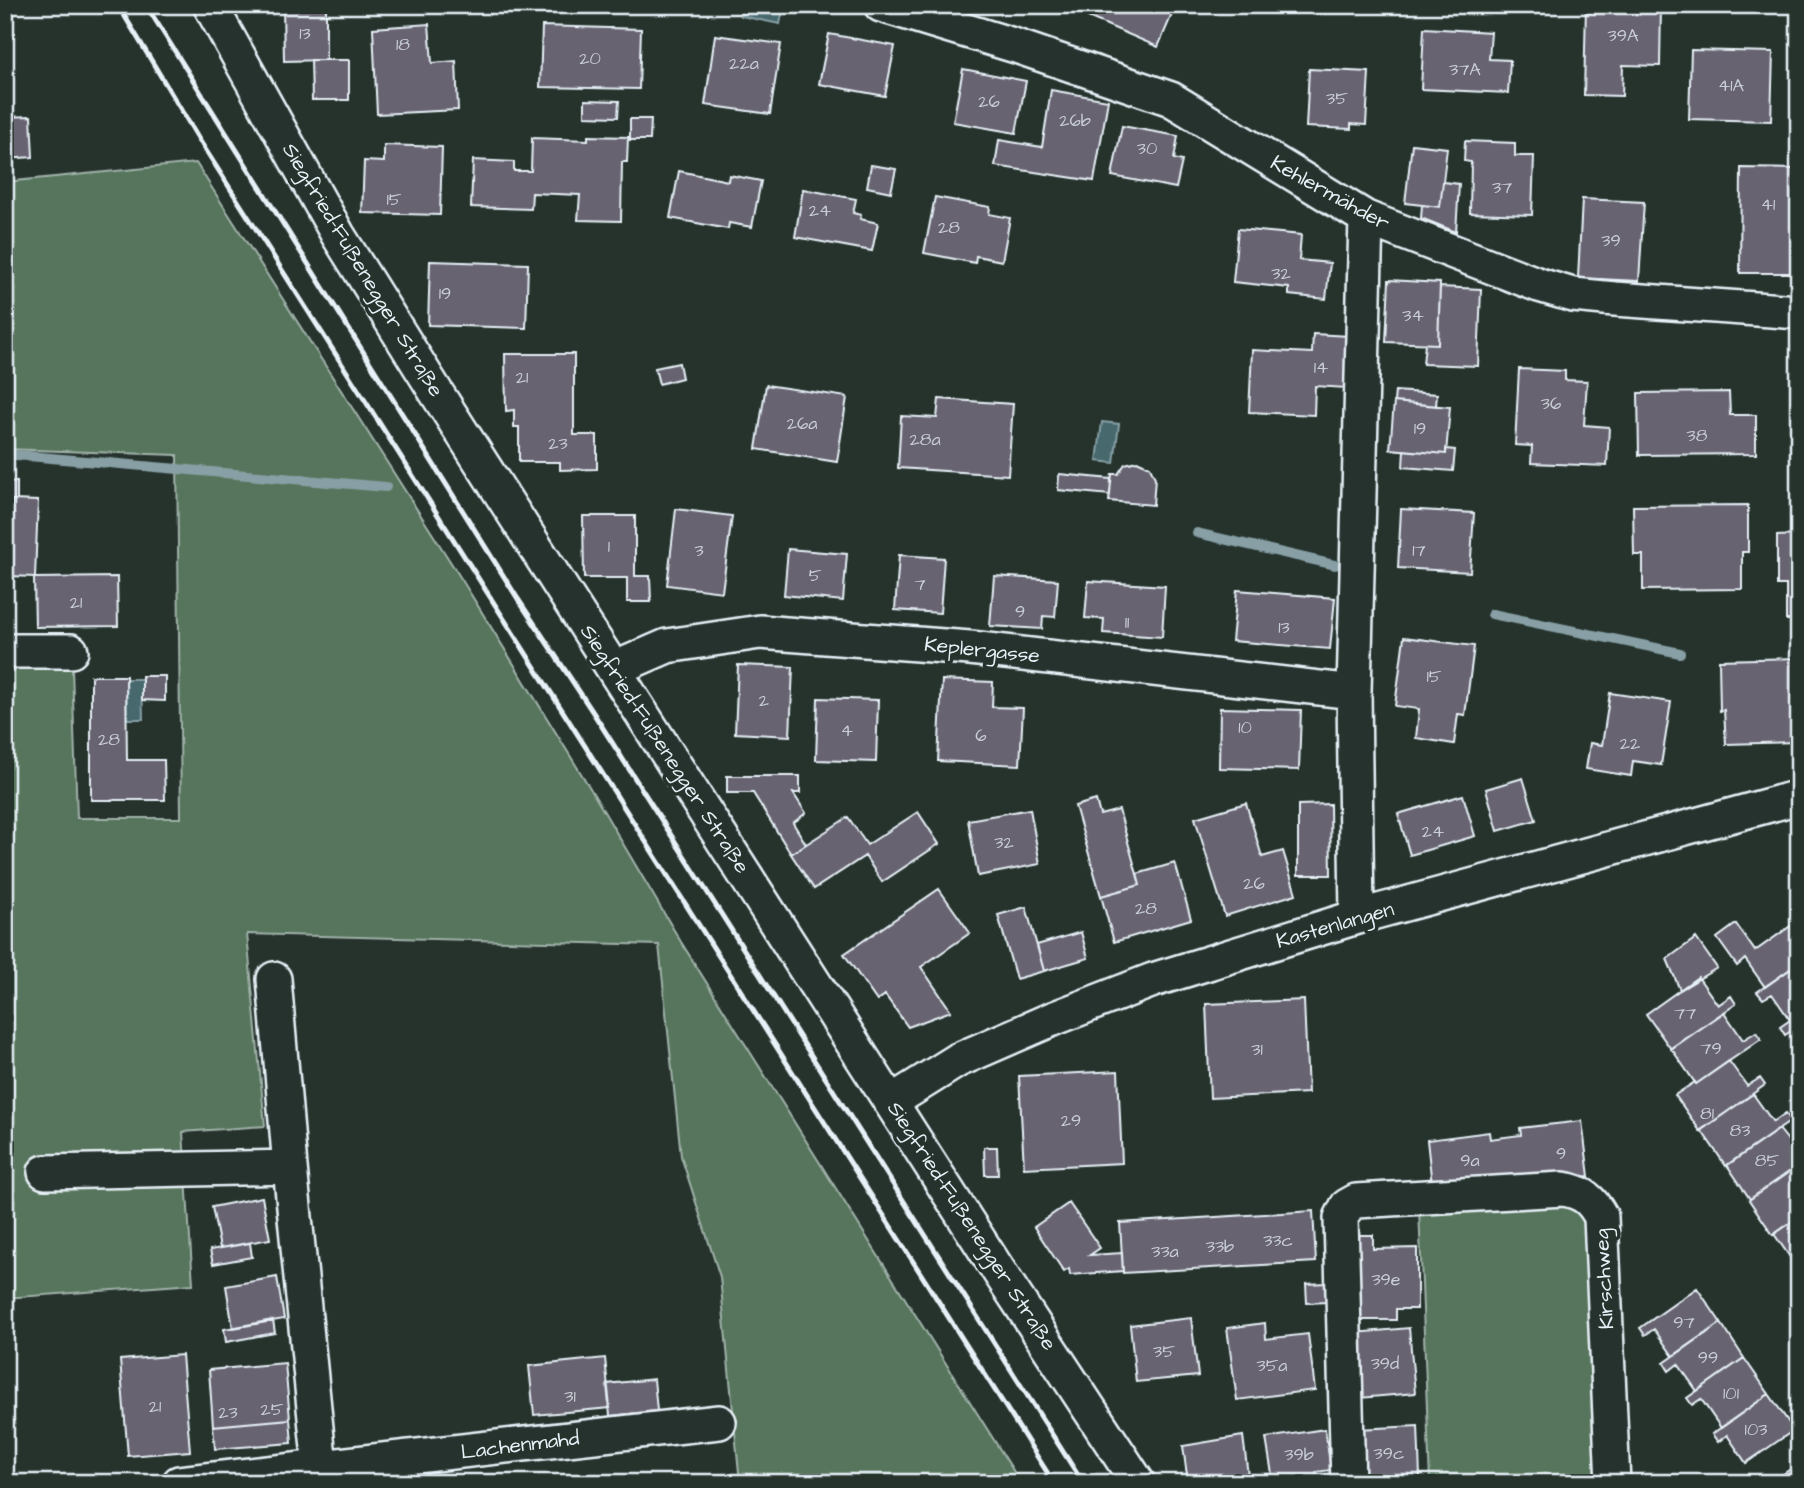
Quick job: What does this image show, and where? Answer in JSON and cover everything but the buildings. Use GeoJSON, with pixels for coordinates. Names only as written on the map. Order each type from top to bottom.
{"type":"FeatureCollection","features":[{"type":"Feature","properties":{"kind":"street","name":"Siegfried-Fußenegger Straße"},"geometry":{"type":"LineString","coordinates":[[210,5],[338,235],[436,393],[1138,1483]]}},
{"type":"Feature","properties":{"kind":"street","name":"Kehlermähder"},"geometry":{"type":"LineString","coordinates":[[881,5],[1016,46],[1171,99],[1366,218],[1530,282],[1573,295],[1799,312]]}},
{"type":"Feature","properties":{"kind":"street"},"geometry":{"type":"LineString","coordinates":[[1357,917],[1354,692],[1366,218]]}},
{"type":"Feature","properties":{"kind":"street","name":"Keplergasse"},"geometry":{"type":"LineString","coordinates":[[614,669],[667,646],[760,632],[870,638],[970,648],[1354,692]]}},
{"type":"Feature","properties":{"kind":"street"},"geometry":{"type":"LineString","coordinates":[[5,651],[71,651]]}},
{"type":"Feature","properties":{"kind":"street","name":"Kastenlangen"},"geometry":{"type":"LineString","coordinates":[[891,1102],[958,1060],[1153,980],[1357,917],[1799,797]]}},
{"type":"Feature","properties":{"kind":"street"},"geometry":{"type":"LineString","coordinates":[[274,979],[320,1468]]}},
{"type":"Feature","properties":{"kind":"street"},"geometry":{"type":"LineString","coordinates":[[45,1172],[290,1167]]}},
{"type":"Feature","properties":{"kind":"street","name":"Kirschweg"},"geometry":{"type":"LineString","coordinates":[[1348,1483],[1341,1218],[1347,1206],[1356,1201],[1563,1189],[1578,1192],[1592,1201],[1601,1217],[1613,1483]]}},
{"type":"Feature","properties":{"kind":"street","name":"Lachenmahd"},"geometry":{"type":"LineString","coordinates":[[178,1483],[719,1422]]}},
{"type":"Feature","properties":{"kind":"green space"},"geometry":{"type":"Polygon","coordinates":[[[196,163],[462,580],[681,942],[1021,1483],[740,1483],[720,1277],[681,1156],[659,945],[247,934],[265,1126],[183,1132],[193,1284],[5,1298],[5,669],[72,668],[77,818],[181,818],[177,455],[5,449],[5,182],[196,163]]]}},
{"type":"Feature","properties":{"kind":"green space"},"geometry":{"type":"Polygon","coordinates":[[[1570,1199],[1584,1208],[1602,1483],[1430,1483],[1419,1209],[1570,1199]]]}},
{"type":"Feature","properties":{"kind":"water"},"geometry":{"type":"Polygon","coordinates":[[[743,5],[784,5],[780,24],[741,16],[743,5]]]}},
{"type":"Feature","properties":{"kind":"water"},"geometry":{"type":"Polygon","coordinates":[[[1102,422],[1119,424],[1114,463],[1097,461],[1102,422]]]}},
{"type":"Feature","properties":{"kind":"water"},"geometry":{"type":"Polygon","coordinates":[[[126,679],[142,679],[143,719],[127,719],[126,679]]]}},
{"type":"Feature","properties":{"kind":"waterway"},"geometry":{"type":"LineString","coordinates":[[5,454],[386,487]]}},
{"type":"Feature","properties":{"kind":"waterway"},"geometry":{"type":"LineString","coordinates":[[1197,533],[1335,565]]}},
{"type":"Feature","properties":{"kind":"waterway"},"geometry":{"type":"LineString","coordinates":[[1492,614],[1680,653]]}},
{"type":"Feature","properties":{"kind":"railway"},"geometry":{"type":"LineString","coordinates":[[118,5],[198,138],[1054,1483]]}},
{"type":"Feature","properties":{"kind":"railway"},"geometry":{"type":"LineString","coordinates":[[146,5],[518,599],[594,714],[1083,1483]]}}]}
